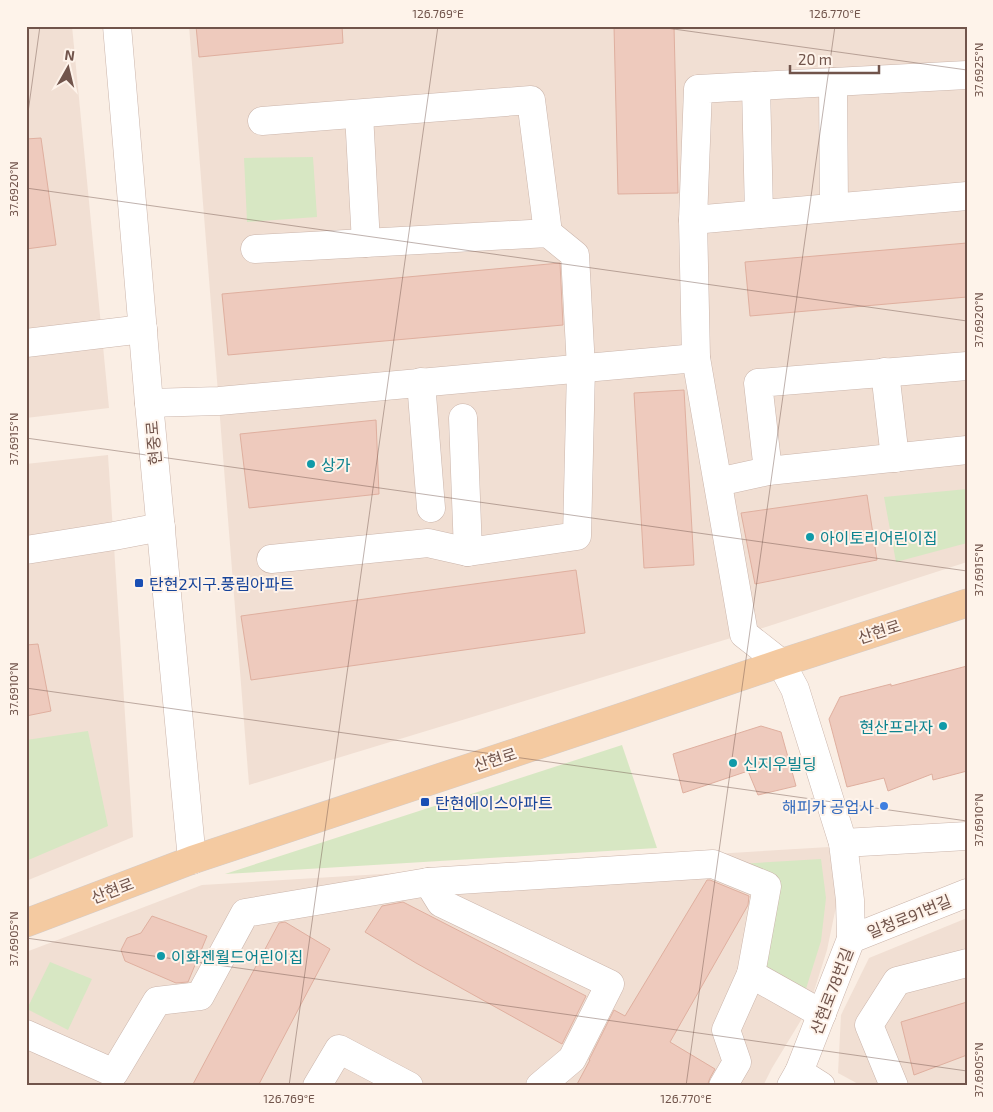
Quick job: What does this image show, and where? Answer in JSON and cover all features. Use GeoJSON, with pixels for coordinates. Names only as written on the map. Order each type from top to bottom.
{"type":"FeatureCollection","features":[{"type":"Feature","properties":{"kind":"main road","name":"산현로"},"geometry":{"type":"LineString","coordinates":[[26,923],[192,860],[781,663],[967,603]]}},
{"type":"Feature","properties":{"kind":"street","name":"현중로"},"geometry":{"type":"LineString","coordinates":[[117,26],[149,403],[192,860]]}},
{"type":"Feature","properties":{"kind":"street"},"geometry":{"type":"LineString","coordinates":[[781,663],[744,634],[696,358],[693,220],[698,89],[967,75]]}},
{"type":"Feature","properties":{"kind":"street"},"geometry":{"type":"LineString","coordinates":[[833,82],[834,207]]}},
{"type":"Feature","properties":{"kind":"street"},"geometry":{"type":"LineString","coordinates":[[756,86],[759,214]]}},
{"type":"Feature","properties":{"kind":"street"},"geometry":{"type":"LineString","coordinates":[[262,122],[531,100],[548,233]]}},
{"type":"Feature","properties":{"kind":"street"},"geometry":{"type":"LineString","coordinates":[[359,114],[366,243]]}},
{"type":"Feature","properties":{"kind":"street"},"geometry":{"type":"LineString","coordinates":[[693,220],[967,196]]}},
{"type":"Feature","properties":{"kind":"street"},"geometry":{"type":"LineString","coordinates":[[255,249],[548,233],[575,255],[581,368],[577,536],[468,552],[428,543],[271,559]]}},
{"type":"Feature","properties":{"kind":"street"},"geometry":{"type":"LineString","coordinates":[[26,343],[143,329]]}},
{"type":"Feature","properties":{"kind":"street"},"geometry":{"type":"LineString","coordinates":[[149,403],[219,401],[696,358]]}},
{"type":"Feature","properties":{"kind":"street"},"geometry":{"type":"LineString","coordinates":[[768,471],[758,383],[967,366]]}},
{"type":"Feature","properties":{"kind":"street"},"geometry":{"type":"LineString","coordinates":[[885,372],[895,458]]}},
{"type":"Feature","properties":{"kind":"street"},"geometry":{"type":"LineString","coordinates":[[421,382],[431,508]]}},
{"type":"Feature","properties":{"kind":"street"},"geometry":{"type":"LineString","coordinates":[[463,418],[468,552]]}},
{"type":"Feature","properties":{"kind":"street"},"geometry":{"type":"LineString","coordinates":[[718,482],[768,471],[967,450]]}},
{"type":"Feature","properties":{"kind":"street"},"geometry":{"type":"LineString","coordinates":[[26,550],[161,527]]}},
{"type":"Feature","properties":{"kind":"street","name":"산현로78번길"},"geometry":{"type":"LineString","coordinates":[[781,663],[794,689],[843,843],[850,900],[851,939],[822,1014],[804,1081]]}},
{"type":"Feature","properties":{"kind":"street"},"geometry":{"type":"LineString","coordinates":[[843,843],[967,836]]}},
{"type":"Feature","properties":{"kind":"street"},"geometry":{"type":"LineString","coordinates":[[26,1034],[114,1073],[156,1001],[200,996],[245,913],[428,882],[714,864],[767,886],[751,974],[726,1030],[737,1062],[723,1086]]}},
{"type":"Feature","properties":{"kind":"street"},"geometry":{"type":"LineString","coordinates":[[428,882],[441,903],[610,984],[572,1059],[540,1086]]}},
{"type":"Feature","properties":{"kind":"street","name":"일청로91번길"},"geometry":{"type":"LineString","coordinates":[[851,939],[967,893]]}},
{"type":"Feature","properties":{"kind":"street"},"geometry":{"type":"LineString","coordinates":[[894,1086],[868,1025],[897,981],[967,963]]}},
{"type":"Feature","properties":{"kind":"street"},"geometry":{"type":"LineString","coordinates":[[751,974],[822,1014]]}},
{"type":"Feature","properties":{"kind":"street"},"geometry":{"type":"LineString","coordinates":[[317,1086],[339,1049],[410,1086]]}},
{"type":"Feature","properties":{"kind":"shaded area"},"geometry":{"type":"Polygon","coordinates":[[[26,26],[72,26],[109,408],[26,418],[26,26]]]}},
{"type":"Feature","properties":{"kind":"shaded area"},"geometry":{"type":"Polygon","coordinates":[[[189,26],[967,26],[967,562],[744,634],[249,785],[189,26]]]}},
{"type":"Feature","properties":{"kind":"shaded area"},"geometry":{"type":"Polygon","coordinates":[[[108,455],[133,837],[26,881],[26,464],[108,455]]]}},
{"type":"Feature","properties":{"kind":"shaded area"},"geometry":{"type":"Polygon","coordinates":[[[829,847],[837,902],[827,950],[809,1007],[763,1086],[26,1086],[26,952],[202,885],[829,847]]]}},
{"type":"Feature","properties":{"kind":"shaded area"},"geometry":{"type":"Polygon","coordinates":[[[967,918],[967,1086],[862,1086],[838,1073],[841,1015],[869,958],[967,918]]]}},
{"type":"Feature","properties":{"kind":"green space"},"geometry":{"type":"Polygon","coordinates":[[[313,157],[317,217],[247,222],[244,158],[313,157]]]}},
{"type":"Feature","properties":{"kind":"green space"},"geometry":{"type":"Polygon","coordinates":[[[967,489],[967,543],[896,562],[884,497],[967,489]]]}},
{"type":"Feature","properties":{"kind":"green space"},"geometry":{"type":"Polygon","coordinates":[[[88,731],[108,826],[26,861],[26,740],[88,731]]]}},
{"type":"Feature","properties":{"kind":"green space"},"geometry":{"type":"Polygon","coordinates":[[[622,745],[657,848],[225,874],[622,745]]]}},
{"type":"Feature","properties":{"kind":"green space"},"geometry":{"type":"Polygon","coordinates":[[[821,859],[826,898],[821,941],[805,992],[766,968],[776,884],[737,864],[821,859]]]}},
{"type":"Feature","properties":{"kind":"green space"},"geometry":{"type":"Polygon","coordinates":[[[50,962],[92,979],[68,1030],[27,1009],[50,962]]]}},
{"type":"Feature","properties":{"kind":"building"},"geometry":{"type":"Polygon","coordinates":[[[196,26],[342,26],[343,43],[199,57],[196,26]]]}},
{"type":"Feature","properties":{"kind":"building"},"geometry":{"type":"Polygon","coordinates":[[[614,26],[674,26],[678,193],[618,194],[614,26]]]}},
{"type":"Feature","properties":{"kind":"building"},"geometry":{"type":"Polygon","coordinates":[[[41,138],[56,245],[26,249],[26,139],[41,138]]]}},
{"type":"Feature","properties":{"kind":"building"},"geometry":{"type":"Polygon","coordinates":[[[967,243],[967,297],[750,316],[745,262],[967,243]]]}},
{"type":"Feature","properties":{"kind":"building"},"geometry":{"type":"Polygon","coordinates":[[[560,263],[563,325],[228,355],[222,294],[560,263]]]}},
{"type":"Feature","properties":{"kind":"building"},"geometry":{"type":"Polygon","coordinates":[[[684,390],[694,565],[644,568],[634,393],[684,390]]]}},
{"type":"Feature","properties":{"kind":"building","name":"상가"},"geometry":{"type":"Polygon","coordinates":[[[376,420],[379,494],[249,508],[240,434],[376,420]]]}},
{"type":"Feature","properties":{"kind":"building","name":"아이토리어린이집"},"geometry":{"type":"Polygon","coordinates":[[[867,495],[877,560],[755,584],[741,513],[867,495]]]}},
{"type":"Feature","properties":{"kind":"building"},"geometry":{"type":"Polygon","coordinates":[[[576,570],[585,633],[251,680],[241,616],[576,570]]]}},
{"type":"Feature","properties":{"kind":"building"},"geometry":{"type":"Polygon","coordinates":[[[38,644],[51,711],[26,716],[26,645],[38,644]]]}},
{"type":"Feature","properties":{"kind":"building"},"geometry":{"type":"Polygon","coordinates":[[[967,666],[967,771],[933,780],[932,774],[888,791],[884,778],[847,787],[829,719],[840,697],[967,666]]]}},
{"type":"Feature","properties":{"kind":"building","name":"신지우빌딩"},"geometry":{"type":"Polygon","coordinates":[[[761,726],[781,732],[796,786],[758,795],[748,771],[683,793],[673,754],[761,726]]]}},
{"type":"Feature","properties":{"kind":"building"},"geometry":{"type":"Polygon","coordinates":[[[707,880],[749,896],[748,905],[670,1042],[715,1069],[707,1086],[576,1086],[614,1010],[625,1016],[707,880]]]}},
{"type":"Feature","properties":{"kind":"building"},"geometry":{"type":"Polygon","coordinates":[[[403,902],[586,996],[562,1044],[416,963],[365,932],[382,906],[403,902]]]}},
{"type":"Feature","properties":{"kind":"building","name":"이화젠월드어린이집"},"geometry":{"type":"Polygon","coordinates":[[[152,916],[207,936],[188,982],[176,983],[125,961],[121,950],[127,938],[141,933],[152,916]]]}},
{"type":"Feature","properties":{"kind":"building"},"geometry":{"type":"Polygon","coordinates":[[[285,922],[330,949],[258,1086],[192,1086],[279,923],[285,922]]]}},
{"type":"Feature","properties":{"kind":"building"},"geometry":{"type":"Polygon","coordinates":[[[967,1002],[967,1055],[914,1075],[901,1022],[967,1002]]]}},
{"type":"Feature","properties":{"kind":"place","name":"상가"},"geometry":{"type":"Point","coordinates":[311,464]}},
{"type":"Feature","properties":{"kind":"place","name":"아이토리어린이집"},"geometry":{"type":"Point","coordinates":[810,537]}},
{"type":"Feature","properties":{"kind":"place","name":"탄현2지구.풍림아파트"},"geometry":{"type":"Point","coordinates":[139,583]}},
{"type":"Feature","properties":{"kind":"place","name":"현산프라자"},"geometry":{"type":"Point","coordinates":[943,726]}},
{"type":"Feature","properties":{"kind":"place","name":"신지우빌딩"},"geometry":{"type":"Point","coordinates":[733,763]}},
{"type":"Feature","properties":{"kind":"place","name":"탄현에이스아파트"},"geometry":{"type":"Point","coordinates":[425,802]}},
{"type":"Feature","properties":{"kind":"place","name":"해피카 공업사"},"geometry":{"type":"Point","coordinates":[884,806]}},
{"type":"Feature","properties":{"kind":"place","name":"이화젠월드어린이집"},"geometry":{"type":"Point","coordinates":[161,956]}}]}
